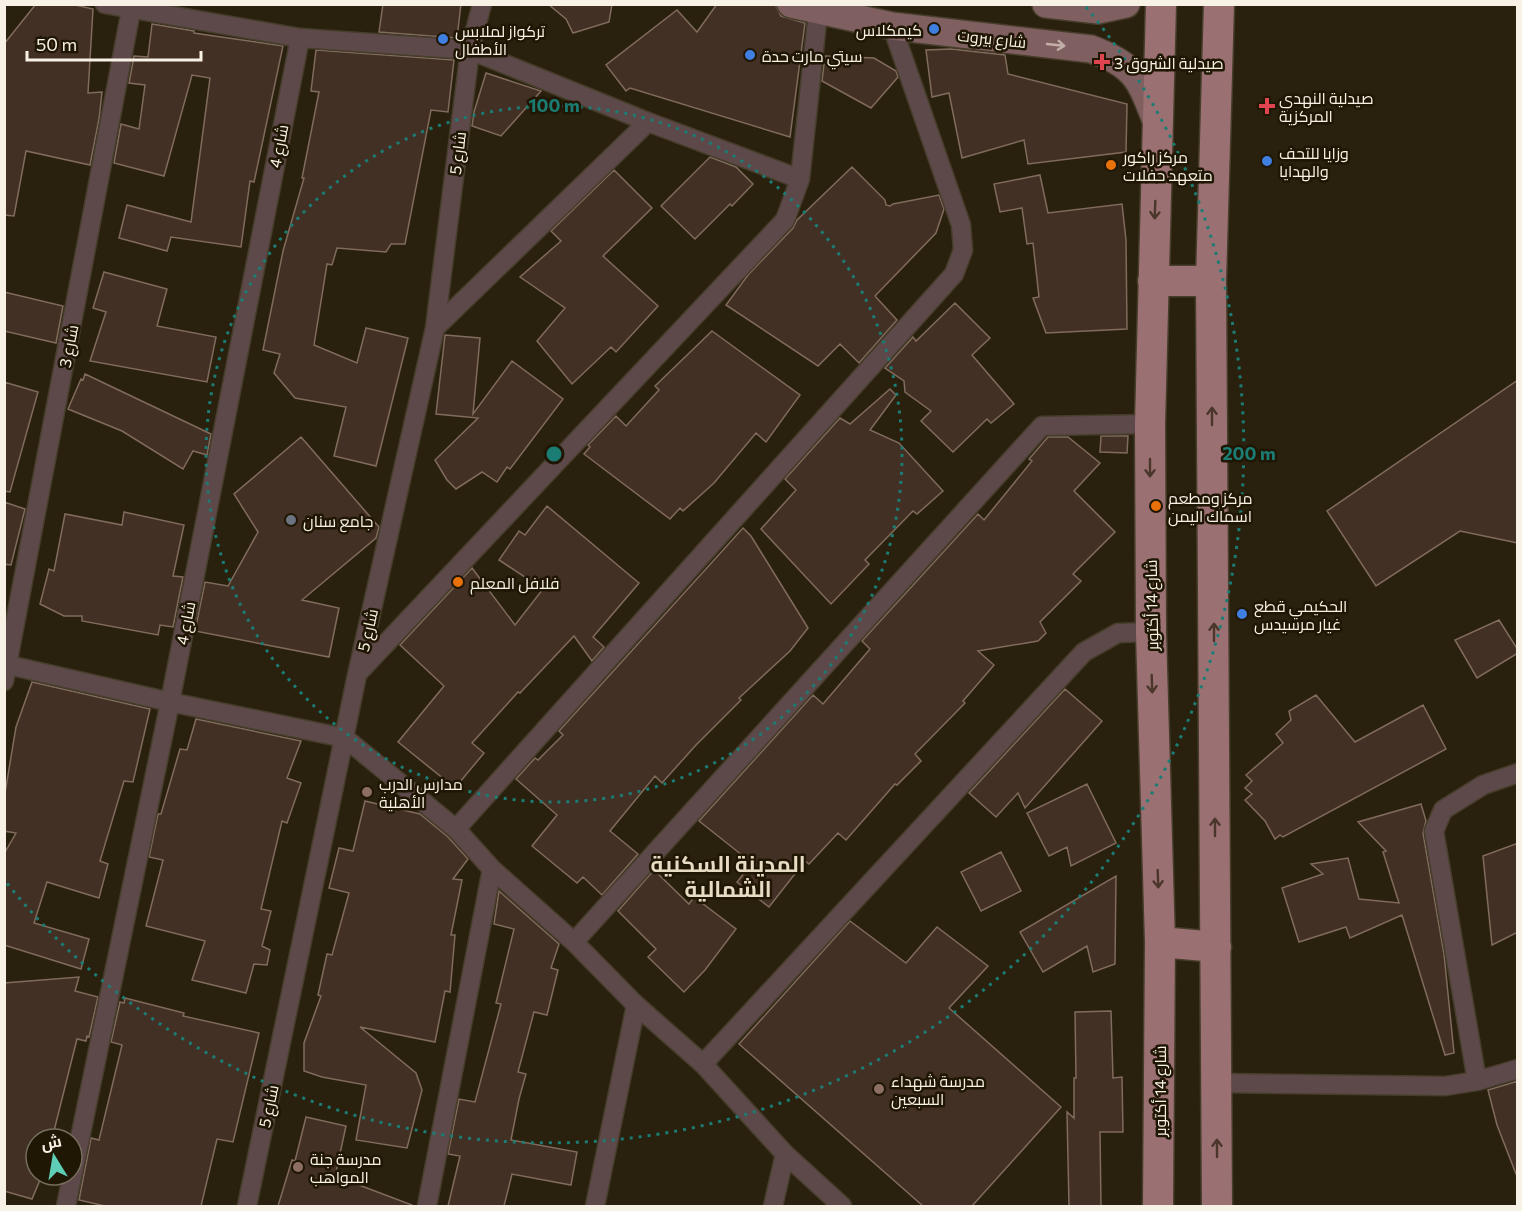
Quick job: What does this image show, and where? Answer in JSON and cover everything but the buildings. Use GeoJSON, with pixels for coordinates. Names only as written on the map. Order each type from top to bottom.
{"type":"FeatureCollection","features":[{"type":"Feature","properties":{"kind":"main road","name":"شارع بيروت"},"geometry":{"type":"LineString","coordinates":[[791,4],[818,12],[892,26],[1091,49],[1114,58],[1131,69],[1145,91],[1157,123]]}},
{"type":"Feature","properties":{"kind":"main road"},"geometry":{"type":"LineString","coordinates":[[1046,4],[1098,10],[1126,4]]}},
{"type":"Feature","properties":{"kind":"main road","name":"شارع 14 أكتوبر"},"geometry":{"type":"LineString","coordinates":[[1158,1206],[1160,942],[1151,632],[1150,424],[1161,4]]}},
{"type":"Feature","properties":{"kind":"main road"},"geometry":{"type":"LineString","coordinates":[[1216,1206],[1211,281],[1219,4]]}},
{"type":"Feature","properties":{"kind":"main road"},"geometry":{"type":"LineString","coordinates":[[1153,281],[1211,281]]}},
{"type":"Feature","properties":{"kind":"main road"},"geometry":{"type":"LineString","coordinates":[[1160,942],[1216,947]]}},
{"type":"Feature","properties":{"kind":"street"},"geometry":{"type":"LineString","coordinates":[[105,4],[300,38],[470,50],[648,122],[800,178]]}},
{"type":"Feature","properties":{"kind":"street","name":"شارع 5"},"geometry":{"type":"LineString","coordinates":[[247,1206],[357,675],[435,328],[470,50],[482,4]]}},
{"type":"Feature","properties":{"kind":"street","name":"شارع 3"},"geometry":{"type":"LineString","coordinates":[[6,670],[131,10]]}},
{"type":"Feature","properties":{"kind":"street"},"geometry":{"type":"LineString","coordinates":[[357,675],[785,220],[800,178],[818,12]]}},
{"type":"Feature","properties":{"kind":"street"},"geometry":{"type":"LineString","coordinates":[[456,829],[954,273],[963,250],[961,225],[892,26]]}},
{"type":"Feature","properties":{"kind":"street","name":"شارع 4"},"geometry":{"type":"LineString","coordinates":[[66,1206],[170,702],[300,38]]}},
{"type":"Feature","properties":{"kind":"street"},"geometry":{"type":"LineString","coordinates":[[435,328],[648,122]]}},
{"type":"Feature","properties":{"kind":"street"},"geometry":{"type":"LineString","coordinates":[[574,942],[1042,426],[1150,424]]}},
{"type":"Feature","properties":{"kind":"street"},"geometry":{"type":"LineString","coordinates":[[703,1064],[1084,652],[1118,633],[1151,632]]}},
{"type":"Feature","properties":{"kind":"street"},"geometry":{"type":"LineString","coordinates":[[6,670],[345,738],[456,829],[492,869],[574,942],[636,1005],[703,1064],[785,1154],[843,1206]]}},
{"type":"Feature","properties":{"kind":"street"},"geometry":{"type":"LineString","coordinates":[[1477,1081],[1434,831],[1443,810],[1483,785],[1518,773]]}},
{"type":"Feature","properties":{"kind":"street"},"geometry":{"type":"LineString","coordinates":[[427,1206],[492,869]]}},
{"type":"Feature","properties":{"kind":"street"},"geometry":{"type":"LineString","coordinates":[[595,1206],[636,1005]]}},
{"type":"Feature","properties":{"kind":"street"},"geometry":{"type":"LineString","coordinates":[[1217,1083],[1445,1086],[1477,1081],[1518,1069]]}},
{"type":"Feature","properties":{"kind":"street"},"geometry":{"type":"LineString","coordinates":[[773,1206],[785,1154]]}},
{"type":"Feature","properties":{"kind":"place","name":"كيمكلاس"},"geometry":{"type":"Point","coordinates":[934,29]}},
{"type":"Feature","properties":{"kind":"place","name":"تركواز لملابس الأطفال"},"geometry":{"type":"Point","coordinates":[443,39]}},
{"type":"Feature","properties":{"kind":"place","name":"سيتي مارت حدة"},"geometry":{"type":"Point","coordinates":[750,55]}},
{"type":"Feature","properties":{"kind":"place","name":"صيدلية الشروق 3"},"geometry":{"type":"Point","coordinates":[1102,62]}},
{"type":"Feature","properties":{"kind":"place","name":"صيدلية النهدي المركزية"},"geometry":{"type":"Point","coordinates":[1267,106]}},
{"type":"Feature","properties":{"kind":"place","name":"وزايا للتحف والهدايا"},"geometry":{"type":"Point","coordinates":[1267,161]}},
{"type":"Feature","properties":{"kind":"place","name":"مركز راكور متعهد حفلات"},"geometry":{"type":"Point","coordinates":[1111,165]}},
{"type":"Feature","properties":{"kind":"place","name":"مركز ومطعم اسماك اليمن"},"geometry":{"type":"Point","coordinates":[1156,506]}},
{"type":"Feature","properties":{"kind":"place","name":"جامع سنان"},"geometry":{"type":"Point","coordinates":[291,520]}},
{"type":"Feature","properties":{"kind":"place","name":"فلافل المعلم"},"geometry":{"type":"Point","coordinates":[458,582]}},
{"type":"Feature","properties":{"kind":"place","name":"الحكيمي قطع غيار مرسيدس"},"geometry":{"type":"Point","coordinates":[1242,614]}},
{"type":"Feature","properties":{"kind":"place","name":"مدارس الدرب الأهلية"},"geometry":{"type":"Point","coordinates":[367,792]}},
{"type":"Feature","properties":{"kind":"place","name":"مدرسة شهداء السبعين"},"geometry":{"type":"Point","coordinates":[879,1089]}},
{"type":"Feature","properties":{"kind":"place","name":"مدرسة جنة المواهب"},"geometry":{"type":"Point","coordinates":[298,1167]}},
{"type":"Feature","properties":{"kind":"district","name":"المدينة السكنية الشمالية"},"geometry":{"type":"Point","coordinates":[728,876]}}]}
